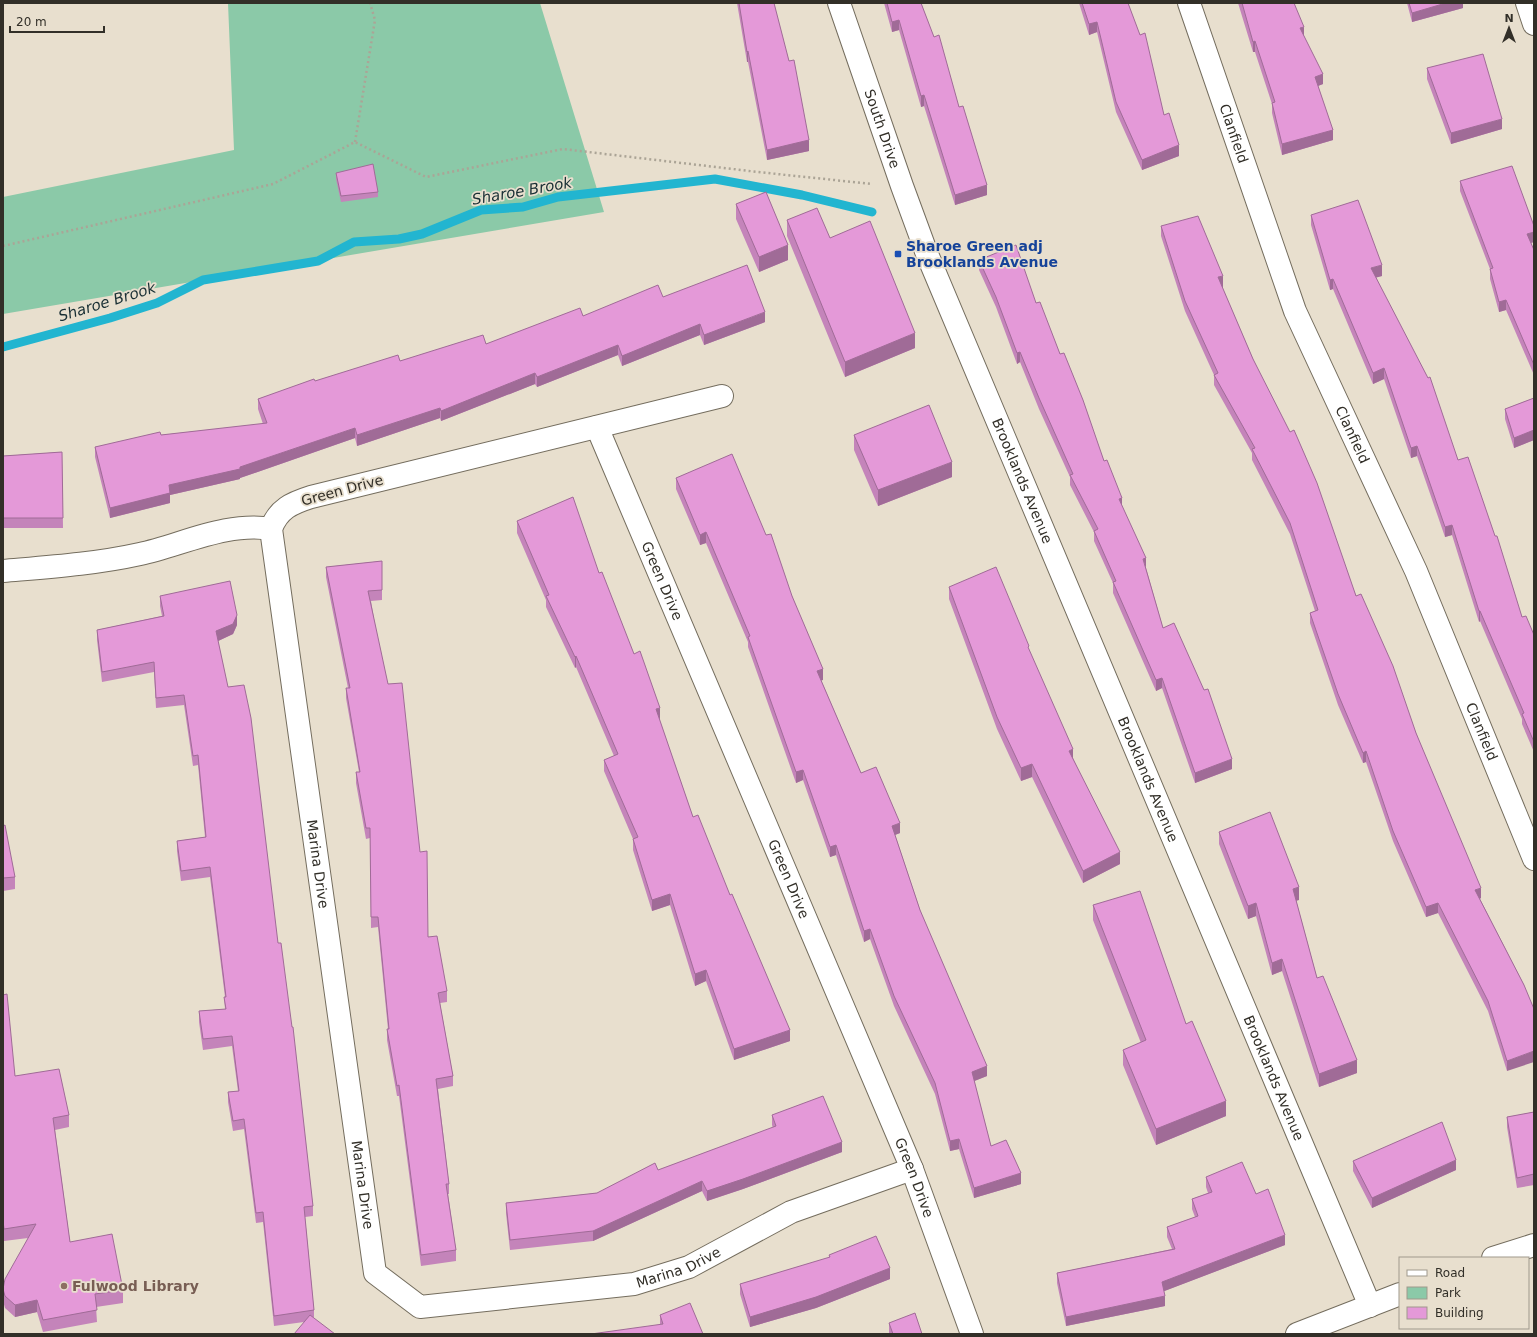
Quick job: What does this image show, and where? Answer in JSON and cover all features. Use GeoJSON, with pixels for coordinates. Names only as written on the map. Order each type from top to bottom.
{"type":"FeatureCollection","features":[{"type":"Feature","properties":{"kind":"street","name":"South Drive"},"geometry":{"type":"LineString","coordinates":[[839,3],[927,254]]}},
{"type":"Feature","properties":{"kind":"street","name":"Clanfield"},"geometry":{"type":"LineString","coordinates":[[1189,3],[1295,311],[1416,571],[1534,859]]}},
{"type":"Feature","properties":{"kind":"street"},"geometry":{"type":"LineString","coordinates":[[1527,3],[1534,24]]}},
{"type":"Feature","properties":{"kind":"street","name":"Brooklands Avenue"},"geometry":{"type":"LineString","coordinates":[[927,254],[1370,1306]]}},
{"type":"Feature","properties":{"kind":"street","name":"Green Drive"},"geometry":{"type":"LineString","coordinates":[[271,529],[274,520],[282,511],[294,502],[722,396]]}},
{"type":"Feature","properties":{"kind":"street","name":"Green Drive"},"geometry":{"type":"LineString","coordinates":[[597,427],[912,1169],[972,1334]]}},
{"type":"Feature","properties":{"kind":"street"},"geometry":{"type":"LineString","coordinates":[[3,571],[94,562],[140,554],[236,528],[256,526],[271,529]]}},
{"type":"Feature","properties":{"kind":"street","name":"Marina Drive"},"geometry":{"type":"LineString","coordinates":[[271,529],[375,1273],[420,1307],[634,1284],[689,1267],[791,1212],[912,1169]]}},
{"type":"Feature","properties":{"kind":"street"},"geometry":{"type":"LineString","coordinates":[[1496,1257],[1534,1245]]}},
{"type":"Feature","properties":{"kind":"street"},"geometry":{"type":"LineString","coordinates":[[1297,1334],[1399,1294]]}},
{"type":"Feature","properties":{"kind":"path"},"geometry":{"type":"LineString","coordinates":[[355,142],[375,20],[370,3]]}},
{"type":"Feature","properties":{"kind":"path"},"geometry":{"type":"LineString","coordinates":[[355,142],[426,177],[563,150],[758,172],[902,186]]}},
{"type":"Feature","properties":{"kind":"path"},"geometry":{"type":"LineString","coordinates":[[3,246],[272,184],[355,142]]}},
{"type":"Feature","properties":{"kind":"green space"},"geometry":{"type":"Polygon","coordinates":[[[228,3],[540,3],[604,212],[3,314],[3,197],[234,150],[228,3]]]}},
{"type":"Feature","properties":{"kind":"building"},"geometry":{"type":"Polygon","coordinates":[[[739,3],[774,3],[789,61],[794,60],[809,140],[767,150],[748,51],[747,52],[739,3]]]}},
{"type":"Feature","properties":{"kind":"building"},"geometry":{"type":"Polygon","coordinates":[[[887,3],[921,3],[934,37],[939,35],[959,107],[963,106],[987,185],[955,195],[924,95],[921,96],[899,20],[892,22],[887,3]]]}},
{"type":"Feature","properties":{"kind":"building"},"geometry":{"type":"Polygon","coordinates":[[[1082,3],[1128,3],[1140,35],[1145,33],[1164,115],[1169,113],[1179,145],[1142,160],[1116,102],[1097,22],[1089,24],[1082,3]]]}},
{"type":"Feature","properties":{"kind":"building"},"geometry":{"type":"Polygon","coordinates":[[[1242,3],[1294,3],[1304,27],[1300,28],[1323,74],[1315,77],[1333,130],[1282,144],[1272,103],[1275,102],[1255,41],[1253,42],[1242,3]]]}},
{"type":"Feature","properties":{"kind":"building"},"geometry":{"type":"Polygon","coordinates":[[[1409,3],[1446,3],[1412,13],[1409,3]]]}},
{"type":"Feature","properties":{"kind":"building"},"geometry":{"type":"Polygon","coordinates":[[[1483,54],[1502,119],[1451,133],[1427,68],[1483,54]]]}},
{"type":"Feature","properties":{"kind":"building"},"geometry":{"type":"Polygon","coordinates":[[[373,164],[378,192],[341,196],[336,173],[373,164]]]}},
{"type":"Feature","properties":{"kind":"building"},"geometry":{"type":"Polygon","coordinates":[[[1512,166],[1534,226],[1534,232],[1527,234],[1534,250],[1534,365],[1506,300],[1499,302],[1490,269],[1493,268],[1460,181],[1512,166]]]}},
{"type":"Feature","properties":{"kind":"building"},"geometry":{"type":"Polygon","coordinates":[[[766,192],[788,245],[759,257],[736,204],[766,192]]]}},
{"type":"Feature","properties":{"kind":"building"},"geometry":{"type":"Polygon","coordinates":[[[1358,200],[1382,265],[1371,268],[1428,378],[1430,377],[1458,460],[1468,457],[1495,536],[1497,536],[1522,617],[1526,616],[1534,635],[1534,742],[1522,714],[1524,713],[1479,611],[1452,525],[1445,527],[1417,446],[1411,448],[1384,368],[1373,373],[1333,279],[1330,280],[1311,215],[1358,200]]]}},
{"type":"Feature","properties":{"kind":"building"},"geometry":{"type":"Polygon","coordinates":[[[817,208],[830,238],[870,221],[915,333],[845,362],[787,220],[817,208]]]}},
{"type":"Feature","properties":{"kind":"building"},"geometry":{"type":"Polygon","coordinates":[[[1198,216],[1223,276],[1218,277],[1253,359],[1290,432],[1294,430],[1317,483],[1356,596],[1361,594],[1393,666],[1416,733],[1481,888],[1475,890],[1524,985],[1534,1009],[1534,1051],[1507,1061],[1488,1001],[1438,903],[1426,907],[1393,831],[1366,751],[1363,753],[1338,694],[1310,613],[1318,610],[1290,523],[1252,449],[1255,448],[1214,375],[1218,373],[1185,301],[1161,226],[1198,216]]]}},
{"type":"Feature","properties":{"kind":"building"},"geometry":{"type":"Polygon","coordinates":[[[1016,245],[1036,303],[1040,302],[1060,354],[1064,353],[1083,400],[1104,461],[1107,460],[1122,498],[1119,499],[1146,558],[1143,559],[1163,628],[1174,623],[1204,690],[1208,689],[1232,759],[1195,773],[1162,678],[1156,680],[1113,582],[1116,581],[1094,531],[1098,529],[1070,475],[1073,474],[1020,352],[1017,353],[996,297],[979,260],[1016,245]]]}},
{"type":"Feature","properties":{"kind":"building"},"geometry":{"type":"Polygon","coordinates":[[[747,265],[765,312],[704,335],[700,324],[622,356],[618,345],[537,377],[535,373],[441,411],[440,408],[357,435],[355,428],[240,467],[240,469],[169,485],[170,493],[110,508],[95,447],[160,432],[161,435],[267,423],[258,399],[314,379],[315,381],[398,355],[400,361],[483,335],[486,344],[580,308],[583,316],[658,285],[663,297],[747,265]]]}},
{"type":"Feature","properties":{"kind":"building"},"geometry":{"type":"Polygon","coordinates":[[[1534,398],[1534,430],[1514,438],[1505,409],[1534,398]]]}},
{"type":"Feature","properties":{"kind":"building"},"geometry":{"type":"Polygon","coordinates":[[[929,405],[952,462],[878,490],[854,435],[929,405]]]}},
{"type":"Feature","properties":{"kind":"building"},"geometry":{"type":"Polygon","coordinates":[[[62,452],[63,518],[3,518],[3,456],[62,452]]]}},
{"type":"Feature","properties":{"kind":"building"},"geometry":{"type":"Polygon","coordinates":[[[732,454],[766,535],[771,534],[792,596],[823,669],[817,671],[861,773],[876,767],[900,823],[892,826],[920,910],[987,1066],[972,1072],[991,1146],[1006,1140],[1021,1173],[974,1188],[959,1139],[950,1141],[935,1083],[894,996],[870,929],[864,931],[836,845],[830,847],[803,770],[796,772],[748,637],[750,636],[706,532],[700,535],[676,478],[732,454]]]}},
{"type":"Feature","properties":{"kind":"building"},"geometry":{"type":"Polygon","coordinates":[[[573,497],[599,573],[602,572],[634,654],[640,651],[660,708],[656,709],[693,817],[698,815],[730,895],[732,894],[790,1030],[734,1049],[706,970],[695,974],[670,894],[652,900],[633,839],[638,837],[604,760],[618,754],[576,656],[575,657],[546,596],[549,595],[517,521],[573,497]]]}},
{"type":"Feature","properties":{"kind":"building"},"geometry":{"type":"Polygon","coordinates":[[[382,561],[382,590],[368,591],[388,684],[402,683],[420,852],[427,851],[428,937],[437,936],[447,991],[438,993],[453,1076],[436,1079],[449,1184],[446,1184],[456,1250],[421,1255],[399,1085],[397,1086],[387,1029],[389,1029],[378,917],[371,917],[370,828],[366,828],[356,772],[360,772],[346,688],[350,688],[326,567],[382,561]]]}},
{"type":"Feature","properties":{"kind":"building"},"geometry":{"type":"Polygon","coordinates":[[[996,567],[1029,646],[1028,647],[1073,749],[1069,751],[1120,852],[1083,871],[1032,764],[1021,768],[997,717],[949,587],[996,567]]]}},
{"type":"Feature","properties":{"kind":"building"},"geometry":{"type":"Polygon","coordinates":[[[230,581],[237,615],[233,624],[216,631],[228,687],[244,685],[251,718],[278,943],[281,943],[293,1027],[313,1206],[304,1207],[314,1310],[274,1316],[263,1212],[256,1213],[244,1119],[233,1121],[228,1092],[239,1091],[232,1036],[203,1039],[199,1011],[226,1009],[224,997],[226,997],[210,867],[181,871],[177,841],[206,837],[198,755],[193,756],[184,695],[156,698],[154,662],[102,672],[97,630],[164,616],[160,596],[230,581]]]}},
{"type":"Feature","properties":{"kind":"building"},"geometry":{"type":"Polygon","coordinates":[[[1270,812],[1299,887],[1293,889],[1317,978],[1323,976],[1357,1060],[1319,1074],[1282,959],[1272,963],[1256,903],[1248,906],[1219,832],[1270,812]]]}},
{"type":"Feature","properties":{"kind":"building"},"geometry":{"type":"Polygon","coordinates":[[[5,825],[15,877],[3,878],[3,826],[5,825]]]}},
{"type":"Feature","properties":{"kind":"building"},"geometry":{"type":"Polygon","coordinates":[[[1140,891],[1186,1024],[1192,1021],[1226,1101],[1156,1129],[1123,1050],[1146,1040],[1093,905],[1140,891]]]}},
{"type":"Feature","properties":{"kind":"building"},"geometry":{"type":"Polygon","coordinates":[[[7,994],[15,1076],[59,1069],[69,1115],[53,1118],[70,1242],[112,1234],[123,1290],[95,1294],[97,1310],[43,1320],[37,1300],[15,1305],[5,1296],[3,1289],[5,1279],[36,1224],[4,1229],[3,995],[7,994]]]}},
{"type":"Feature","properties":{"kind":"building"},"geometry":{"type":"Polygon","coordinates":[[[823,1096],[842,1142],[707,1191],[702,1181],[593,1231],[510,1240],[506,1203],[597,1193],[655,1163],[658,1170],[776,1126],[772,1115],[823,1096]]]}},
{"type":"Feature","properties":{"kind":"building"},"geometry":{"type":"Polygon","coordinates":[[[1534,1112],[1534,1174],[1517,1178],[1507,1117],[1534,1112]]]}},
{"type":"Feature","properties":{"kind":"building"},"geometry":{"type":"Polygon","coordinates":[[[1442,1122],[1456,1160],[1372,1198],[1353,1161],[1442,1122]]]}},
{"type":"Feature","properties":{"kind":"building"},"geometry":{"type":"Polygon","coordinates":[[[1242,1162],[1256,1194],[1268,1189],[1285,1235],[1162,1282],[1165,1296],[1066,1317],[1057,1273],[1175,1249],[1167,1227],[1198,1216],[1192,1199],[1212,1192],[1206,1177],[1242,1162]]]}},
{"type":"Feature","properties":{"kind":"building"},"geometry":{"type":"Polygon","coordinates":[[[876,1236],[890,1268],[816,1297],[750,1317],[740,1284],[830,1257],[829,1255],[876,1236]]]}},
{"type":"Feature","properties":{"kind":"building"},"geometry":{"type":"Polygon","coordinates":[[[690,1303],[703,1334],[591,1334],[663,1324],[660,1315],[690,1303]]]}},
{"type":"Feature","properties":{"kind":"building"},"geometry":{"type":"Polygon","coordinates":[[[915,1313],[922,1334],[893,1334],[889,1323],[915,1313]]]}},
{"type":"Feature","properties":{"kind":"building"},"geometry":{"type":"Polygon","coordinates":[[[310,1315],[335,1334],[294,1334],[310,1315]]]}},
{"type":"Feature","properties":{"kind":"waterway","name":"Sharoe Brook"},"geometry":{"type":"LineString","coordinates":[[3,347],[110,318],[157,303],[203,280],[318,261],[354,242],[399,239],[422,234],[481,210],[523,207],[558,197],[715,179],[802,195],[872,212]]}},
{"type":"Feature","properties":{"kind":"place","name":"Sharoe Green adj Brooklands Avenue"},"geometry":{"type":"Point","coordinates":[898,254]}},
{"type":"Feature","properties":{"kind":"place","name":"Fulwood Library"},"geometry":{"type":"Point","coordinates":[64,1286]}}]}
